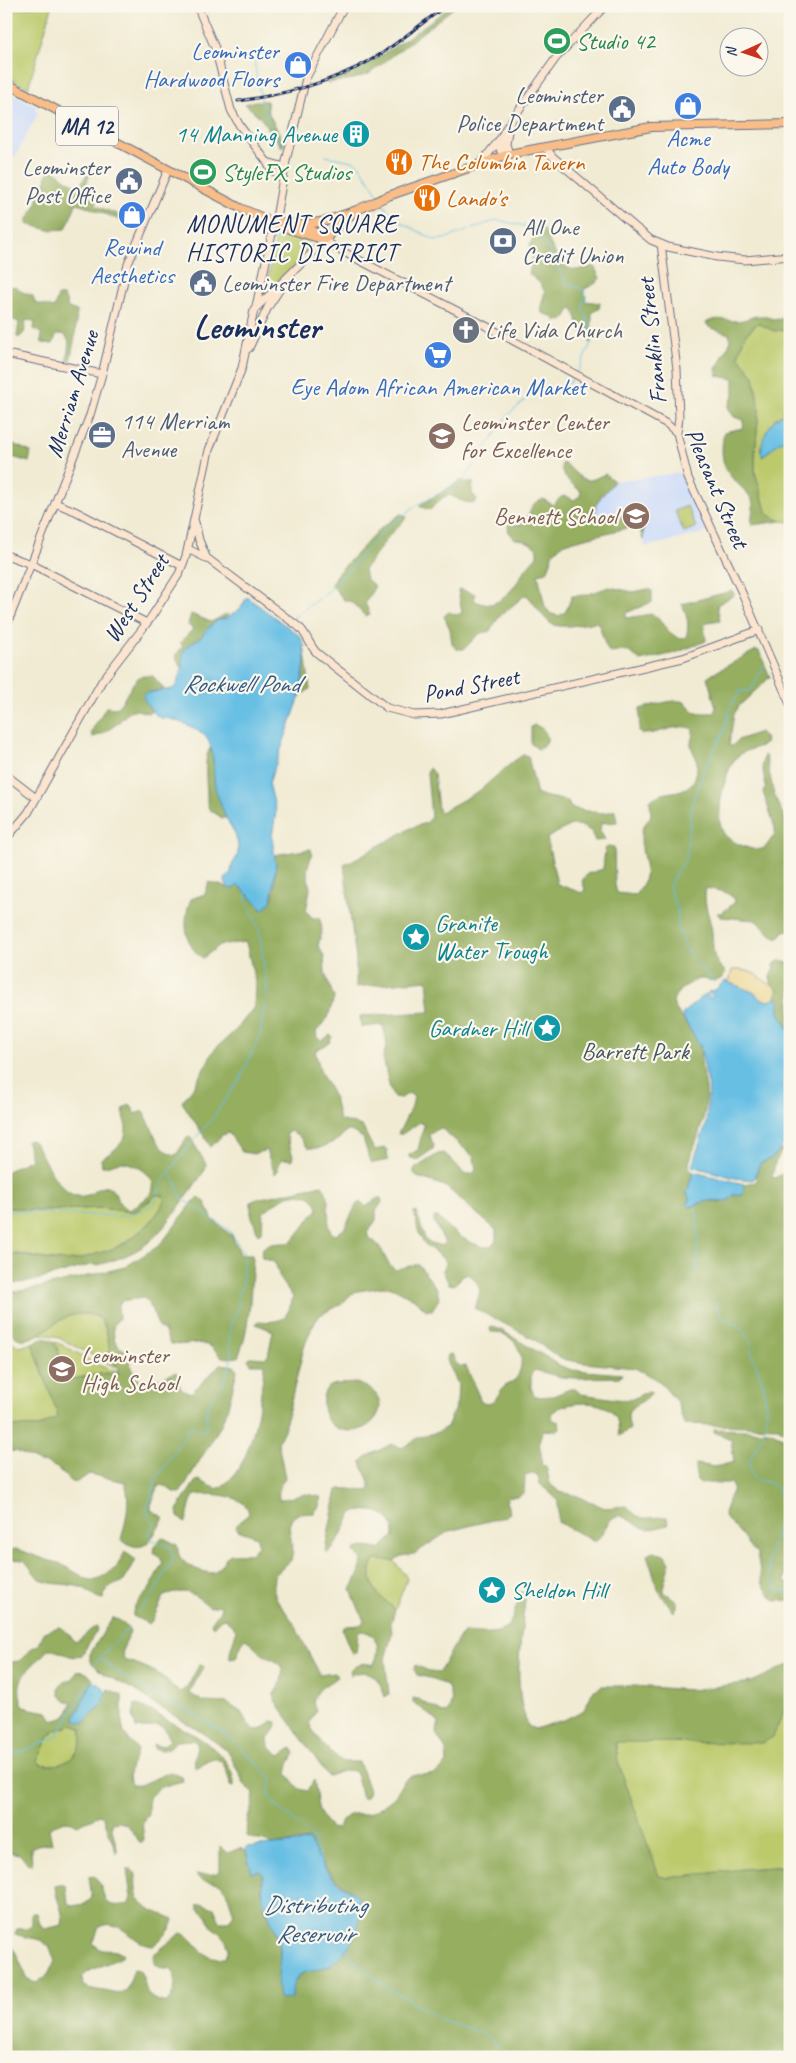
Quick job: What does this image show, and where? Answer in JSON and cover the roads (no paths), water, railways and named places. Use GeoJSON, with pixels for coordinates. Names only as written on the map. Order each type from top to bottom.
{"type":"FeatureCollection","features":[{"type":"Feature","properties":{"kind":"main road","name":"MA 12"},"geometry":{"type":"LineString","coordinates":[[6,83],[240,208],[289,229],[325,240],[336,227],[357,210]]}},
{"type":"Feature","properties":{"kind":"main road","name":"MA 12"},"geometry":{"type":"LineString","coordinates":[[274,222],[290,222],[301,225],[326,221],[357,210],[387,196],[481,163],[506,155],[545,147],[651,127],[790,124]]}},
{"type":"Feature","properties":{"kind":"main road"},"geometry":{"type":"LineString","coordinates":[[301,225],[316,232],[325,240]]}},
{"type":"Feature","properties":{"kind":"street"},"geometry":{"type":"LineString","coordinates":[[197,6],[215,48],[231,110],[271,170],[283,176]]}},
{"type":"Feature","properties":{"kind":"street","name":"West Street"},"geometry":{"type":"LineString","coordinates":[[6,839],[28,813],[96,691],[166,596],[182,566],[188,549],[209,450],[236,387],[245,354],[306,78],[344,6]]}},
{"type":"Feature","properties":{"kind":"street"},"geometry":{"type":"LineString","coordinates":[[481,163],[556,58],[605,6]]}},
{"type":"Feature","properties":{"kind":"street"},"geometry":{"type":"LineString","coordinates":[[506,155],[509,125]]}},
{"type":"Feature","properties":{"kind":"street"},"geometry":{"type":"LineString","coordinates":[[502,134],[500,149],[506,155]]}},
{"type":"Feature","properties":{"kind":"street"},"geometry":{"type":"LineString","coordinates":[[545,147],[553,157],[649,239],[661,244],[739,260],[790,256]]}},
{"type":"Feature","properties":{"kind":"street"},"geometry":{"type":"LineString","coordinates":[[267,162],[285,167]]}},
{"type":"Feature","properties":{"kind":"street","name":"Merriam Avenue"},"geometry":{"type":"LineString","coordinates":[[6,627],[88,419],[102,374],[128,264],[168,170]]}},
{"type":"Feature","properties":{"kind":"street"},"geometry":{"type":"LineString","coordinates":[[256,306],[284,282],[325,240]]}},
{"type":"Feature","properties":{"kind":"street","name":"Pleasant Street"},"geometry":{"type":"LineString","coordinates":[[325,240],[334,247],[668,424],[677,433],[688,478],[790,704]]}},
{"type":"Feature","properties":{"kind":"street","name":"Franklin Street"},"geometry":{"type":"LineString","coordinates":[[661,244],[677,369],[679,417],[677,433]]}},
{"type":"Feature","properties":{"kind":"street","name":"West Street"},"geometry":{"type":"LineString","coordinates":[[245,354],[264,315],[284,282]]}},
{"type":"Feature","properties":{"kind":"street"},"geometry":{"type":"LineString","coordinates":[[6,354],[102,374]]}},
{"type":"Feature","properties":{"kind":"street"},"geometry":{"type":"LineString","coordinates":[[55,503],[75,511],[182,566]]}},
{"type":"Feature","properties":{"kind":"street","name":"Pond Street"},"geometry":{"type":"LineString","coordinates":[[194,520],[199,540],[208,559]]}},
{"type":"Feature","properties":{"kind":"street","name":"Pond Street"},"geometry":{"type":"LineString","coordinates":[[188,549],[208,559],[294,624],[305,633],[311,647],[317,653],[384,705],[397,712],[424,715],[441,714],[683,658],[758,630]]}},
{"type":"Feature","properties":{"kind":"street"},"geometry":{"type":"LineString","coordinates":[[6,555],[32,564],[147,623]]}},
{"type":"Feature","properties":{"kind":"street"},"geometry":{"type":"LineString","coordinates":[[6,775],[36,798]]}},
{"type":"Feature","properties":{"kind":"water"},"geometry":{"type":"Polygon","coordinates":[[[790,398],[790,438],[778,443],[762,457],[761,451],[766,432],[773,422],[783,414],[785,403],[790,398]]]}},
{"type":"Feature","properties":{"kind":"water","name":"Rockwell Pond"},"geometry":{"type":"Polygon","coordinates":[[[247,597],[300,636],[304,645],[305,662],[300,696],[269,783],[276,811],[272,837],[276,865],[271,902],[262,910],[238,885],[233,889],[228,888],[225,882],[225,879],[231,872],[238,846],[236,837],[225,816],[217,794],[212,752],[207,738],[190,726],[159,717],[150,708],[143,696],[146,693],[173,689],[177,684],[182,668],[183,654],[186,647],[201,637],[218,620],[227,618],[240,609],[247,597]]]}},
{"type":"Feature","properties":{"kind":"water"},"geometry":{"type":"Polygon","coordinates":[[[725,981],[753,992],[761,999],[769,1001],[776,998],[779,1000],[779,1013],[790,1033],[790,1077],[785,1078],[783,1085],[790,1094],[790,1138],[772,1158],[760,1163],[753,1180],[735,1178],[692,1166],[706,1125],[709,1088],[700,1046],[682,1016],[684,1012],[707,993],[711,999],[713,996],[708,992],[715,990],[725,981]]]}},
{"type":"Feature","properties":{"kind":"water"},"geometry":{"type":"Polygon","coordinates":[[[693,1172],[744,1184],[743,1195],[734,1194],[726,1201],[713,1200],[690,1207],[686,1204],[690,1201],[687,1193],[693,1172]]]}},
{"type":"Feature","properties":{"kind":"water"},"geometry":{"type":"Polygon","coordinates":[[[92,1682],[102,1687],[105,1698],[85,1722],[76,1721],[75,1717],[92,1682]]]}},
{"type":"Feature","properties":{"kind":"water","name":"Distributing Reservoir"},"geometry":{"type":"Polygon","coordinates":[[[309,1840],[330,1875],[340,1885],[358,1896],[360,1920],[352,1940],[333,1963],[298,1976],[293,1988],[292,1998],[280,2000],[278,1994],[279,1941],[263,1900],[262,1873],[259,1871],[252,1873],[246,1851],[247,1847],[298,1843],[309,1840]]]}},
{"type":"Feature","properties":{"kind":"waterway"},"geometry":{"type":"LineString","coordinates":[[253,50],[265,111],[282,146]]}},
{"type":"Feature","properties":{"kind":"waterway"},"geometry":{"type":"LineString","coordinates":[[326,156],[353,161],[360,166],[379,196]]}},
{"type":"Feature","properties":{"kind":"waterway"},"geometry":{"type":"LineString","coordinates":[[382,202],[393,218],[435,240],[444,239],[497,220],[534,228],[549,250],[566,283],[584,290],[586,297],[582,306],[592,333],[591,343],[578,372]]}},
{"type":"Feature","properties":{"kind":"waterway"},"geometry":{"type":"LineString","coordinates":[[293,618],[332,588],[382,532],[415,506],[462,482],[509,414],[534,393],[556,390],[566,385],[574,377]]}},
{"type":"Feature","properties":{"kind":"waterway"},"geometry":{"type":"LineString","coordinates":[[714,982],[688,953],[677,926],[678,912],[669,888],[676,872],[686,859],[692,803],[704,770],[724,731],[730,708],[740,691],[751,690],[765,664]]}},
{"type":"Feature","properties":{"kind":"waterway"},"geometry":{"type":"LineString","coordinates":[[6,1211],[127,1216],[155,1204],[161,1183],[209,1123],[240,1079],[260,1035],[267,991],[259,928],[246,900],[247,893]]}},
{"type":"Feature","properties":{"kind":"waterway"},"geometry":{"type":"LineString","coordinates":[[138,1612],[154,1594],[173,1559],[171,1547],[152,1540],[149,1532],[155,1523],[147,1514],[147,1507],[152,1497],[155,1480],[189,1428],[194,1426],[201,1432],[206,1429],[207,1405],[223,1384],[232,1357],[229,1344],[231,1323],[239,1307],[237,1295],[243,1286],[243,1252],[230,1231],[182,1198],[175,1180],[169,1173]]}},
{"type":"Feature","properties":{"kind":"waterway"},"geometry":{"type":"LineString","coordinates":[[695,1205],[698,1231],[696,1273]]}},
{"type":"Feature","properties":{"kind":"waterway"},"geometry":{"type":"LineString","coordinates":[[715,1302],[720,1316],[744,1330],[751,1343],[751,1352],[764,1386],[767,1416],[764,1427]]}},
{"type":"Feature","properties":{"kind":"waterway"},"geometry":{"type":"LineString","coordinates":[[764,1430],[749,1466],[755,1480],[768,1482],[779,1490],[781,1515],[768,1562],[770,1577],[777,1590],[790,1592]]}},
{"type":"Feature","properties":{"kind":"waterway"},"geometry":{"type":"LineString","coordinates":[[93,1665],[128,1628]]}},
{"type":"Feature","properties":{"kind":"waterway"},"geometry":{"type":"LineString","coordinates":[[99,1657],[128,1679],[207,1722],[235,1743],[272,1779],[268,1795],[274,1804],[313,1837],[321,1863]]}},
{"type":"Feature","properties":{"kind":"waterway"},"geometry":{"type":"LineString","coordinates":[[6,1758],[56,1737],[89,1683]]}},
{"type":"Feature","properties":{"kind":"waterway"},"geometry":{"type":"LineString","coordinates":[[348,1948],[351,1958],[387,1987],[440,2019],[483,2034],[512,2057]]}},
{"type":"Feature","properties":{"kind":"railway"},"geometry":{"type":"LineString","coordinates":[[238,101],[295,90],[333,78],[368,62],[384,52],[446,6]]}},
{"type":"Feature","properties":{"kind":"place","name":"Studio 42"},"geometry":{"type":"Point","coordinates":[557,41]}},
{"type":"Feature","properties":{"kind":"place","name":"Leominster Hardwood Floors"},"geometry":{"type":"Point","coordinates":[298,65]}},
{"type":"Feature","properties":{"kind":"place","name":"Acme Auto Body"},"geometry":{"type":"Point","coordinates":[688,106]}},
{"type":"Feature","properties":{"kind":"place","name":"Leominster Police Department"},"geometry":{"type":"Point","coordinates":[622,109]}},
{"type":"Feature","properties":{"kind":"place","name":"14 Manning Avenue"},"geometry":{"type":"Point","coordinates":[356,134]}},
{"type":"Feature","properties":{"kind":"place","name":"The Columbia Tavern"},"geometry":{"type":"Point","coordinates":[399,162]}},
{"type":"Feature","properties":{"kind":"place","name":"StyleFX Studios"},"geometry":{"type":"Point","coordinates":[203,172]}},
{"type":"Feature","properties":{"kind":"place","name":"Leominster Post Office"},"geometry":{"type":"Point","coordinates":[129,181]}},
{"type":"Feature","properties":{"kind":"place","name":"Lando's"},"geometry":{"type":"Point","coordinates":[427,198]}},
{"type":"Feature","properties":{"kind":"place","name":"Rewind Aesthetics"},"geometry":{"type":"Point","coordinates":[132,215]}},
{"type":"Feature","properties":{"kind":"place","name":"All One Credit Union"},"geometry":{"type":"Point","coordinates":[503,241]}},
{"type":"Feature","properties":{"kind":"place","name":"Leominster Fire Department"},"geometry":{"type":"Point","coordinates":[203,283]}},
{"type":"Feature","properties":{"kind":"place","name":"Life Vida Church"},"geometry":{"type":"Point","coordinates":[466,330]}},
{"type":"Feature","properties":{"kind":"place","name":"Eye Adom African American Market"},"geometry":{"type":"Point","coordinates":[438,355]}},
{"type":"Feature","properties":{"kind":"place","name":"114 Merriam Avenue"},"geometry":{"type":"Point","coordinates":[102,435]}},
{"type":"Feature","properties":{"kind":"place","name":"Leominster Center for Excellence"},"geometry":{"type":"Point","coordinates":[442,436]}},
{"type":"Feature","properties":{"kind":"place","name":"Bennett School"},"geometry":{"type":"Point","coordinates":[636,516]}},
{"type":"Feature","properties":{"kind":"place","name":"Granite Water Trough"},"geometry":{"type":"Point","coordinates":[416,937]}},
{"type":"Feature","properties":{"kind":"place","name":"Gardner Hill"},"geometry":{"type":"Point","coordinates":[547,1028]}},
{"type":"Feature","properties":{"kind":"place","name":"Leominster High School"},"geometry":{"type":"Point","coordinates":[62,1369]}},
{"type":"Feature","properties":{"kind":"place","name":"Sheldon Hill"},"geometry":{"type":"Point","coordinates":[492,1590]}},
{"type":"Feature","properties":{"kind":"district","name":"MONUMENT SQUARE HISTORIC DISTRICT"},"geometry":{"type":"Point","coordinates":[292,238]}},
{"type":"Feature","properties":{"kind":"district","name":"Leominster"},"geometry":{"type":"Point","coordinates":[257,326]}},
{"type":"Feature","properties":{"kind":"park label","name":"Barrett Park"},"geometry":{"type":"Point","coordinates":[635,1051]}}]}
